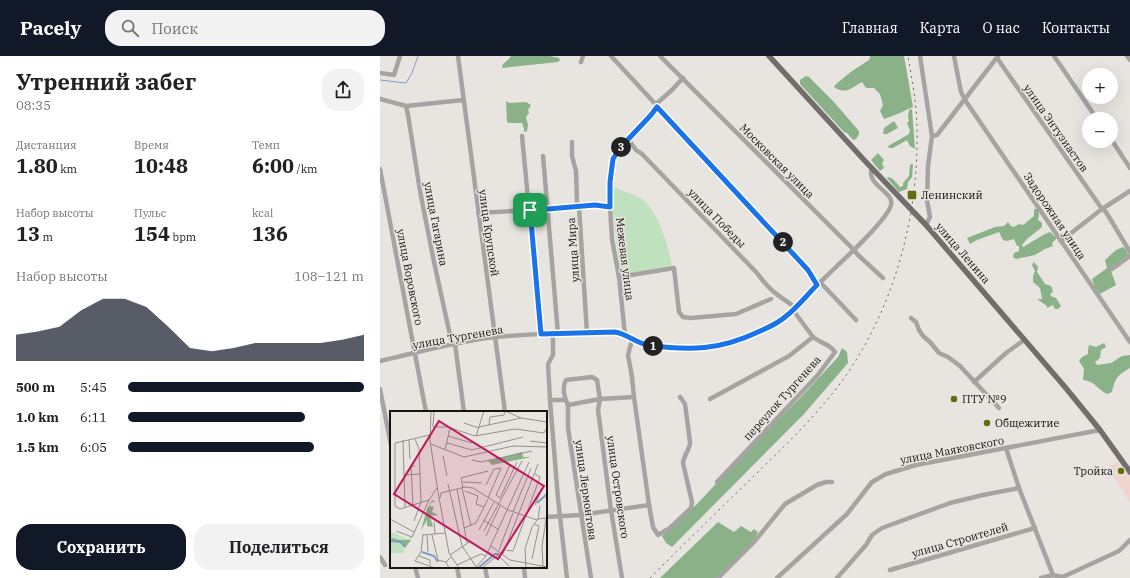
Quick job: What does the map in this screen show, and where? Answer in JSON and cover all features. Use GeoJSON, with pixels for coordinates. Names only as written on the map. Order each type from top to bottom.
{"type":"FeatureCollection","features":[{"type":"Feature","properties":{"kind":"main road","name":"улица Ленина"},"geometry":{"type":"LineString","coordinates":[[769,56],[926,225],[1100,430],[1130,472]]}},
{"type":"Feature","properties":{"kind":"street"},"geometry":{"type":"LineString","coordinates":[[380,73],[394,75],[400,56]]}},
{"type":"Feature","properties":{"kind":"street","name":"улица Крупской"},"geometry":{"type":"LineString","coordinates":[[458,56],[494,338],[505,411]]}},
{"type":"Feature","properties":{"kind":"street"},"geometry":{"type":"LineString","coordinates":[[581,62],[583,56]]}},
{"type":"Feature","properties":{"kind":"street"},"geometry":{"type":"LineString","coordinates":[[611,56],[819,283],[856,320]]}},
{"type":"Feature","properties":{"kind":"street","name":"Московская улица"},"geometry":{"type":"LineString","coordinates":[[660,56],[858,255],[883,278]]}},
{"type":"Feature","properties":{"kind":"street"},"geometry":{"type":"LineString","coordinates":[[920,56],[932,136],[927,200],[930,217],[926,225]]}},
{"type":"Feature","properties":{"kind":"street","name":"Задорожная улица"},"geometry":{"type":"LineString","coordinates":[[954,56],[961,92],[965,100],[1130,342]]}},
{"type":"Feature","properties":{"kind":"street"},"geometry":{"type":"LineString","coordinates":[[1054,56],[1092,112]]}},
{"type":"Feature","properties":{"kind":"street"},"geometry":{"type":"LineString","coordinates":[[1127,56],[1130,60]]}},
{"type":"Feature","properties":{"kind":"street"},"geometry":{"type":"LineString","coordinates":[[932,136],[937,135],[997,57]]}},
{"type":"Feature","properties":{"kind":"street","name":"улица Энтузиастов"},"geometry":{"type":"LineString","coordinates":[[997,57],[1102,209],[1106,212],[1130,252]]}},
{"type":"Feature","properties":{"kind":"street","name":"Межевая улица"},"geometry":{"type":"LineString","coordinates":[[625,335],[619,277],[612,238],[610,182],[613,159],[620,148],[651,115],[657,105],[683,78]]}},
{"type":"Feature","properties":{"kind":"street"},"geometry":{"type":"LineString","coordinates":[[380,99],[406,106],[463,100]]}},
{"type":"Feature","properties":{"kind":"street","name":"улица Гагарина"},"geometry":{"type":"LineString","coordinates":[[406,106],[420,191],[434,262],[454,344],[464,411]]}},
{"type":"Feature","properties":{"kind":"street"},"geometry":{"type":"LineString","coordinates":[[522,136],[541,334]]}},
{"type":"Feature","properties":{"kind":"street","name":"улица Победы"},"geometry":{"type":"LineString","coordinates":[[628,139],[636,150],[642,154],[757,273],[766,286],[794,308]]}},
{"type":"Feature","properties":{"kind":"street","name":"улица Мира"},"geometry":{"type":"LineString","coordinates":[[572,142],[572,156],[576,171],[577,202],[579,207],[587,333]]}},
{"type":"Feature","properties":{"kind":"street"},"geometry":{"type":"LineString","coordinates":[[1117,148],[1130,168]]}},
{"type":"Feature","properties":{"kind":"street"},"geometry":{"type":"LineString","coordinates":[[543,156],[548,209],[555,334],[553,355],[548,364],[550,400],[567,578]]}},
{"type":"Feature","properties":{"kind":"street","name":"улица Тургенева"},"geometry":{"type":"LineString","coordinates":[[380,361],[454,344],[494,338],[541,334],[615,332],[647,345],[699,349],[722,346],[739,341],[784,318],[854,250],[889,212],[892,204],[891,198],[872,178],[870,171],[872,168]]}},
{"type":"Feature","properties":{"kind":"street","name":"улица Воровского"},"geometry":{"type":"LineString","coordinates":[[380,169],[400,268],[426,411]]}},
{"type":"Feature","properties":{"kind":"street"},"geometry":{"type":"LineString","coordinates":[[1061,240],[1102,209],[1130,191]]}},
{"type":"Feature","properties":{"kind":"street"},"geometry":{"type":"LineString","coordinates":[[478,213],[530,210],[539,207],[548,209],[595,205],[610,207]]}},
{"type":"Feature","properties":{"kind":"street"},"geometry":{"type":"LineString","coordinates":[[1112,269],[1130,256]]}},
{"type":"Feature","properties":{"kind":"street"},"geometry":{"type":"LineString","coordinates":[[619,277],[674,268],[679,312],[683,317],[691,318],[736,314],[771,299]]}},
{"type":"Feature","properties":{"kind":"street","name":"переулок Тургенева"},"geometry":{"type":"LineString","coordinates":[[717,482],[817,376],[835,352],[829,346],[813,337],[794,308]]}},
{"type":"Feature","properties":{"kind":"street"},"geometry":{"type":"LineString","coordinates":[[911,318],[916,322],[923,336],[939,353],[948,357],[960,366],[999,408]]}},
{"type":"Feature","properties":{"kind":"street"},"geometry":{"type":"LineString","coordinates":[[710,399],[789,356],[813,337]]}},
{"type":"Feature","properties":{"kind":"street"},"geometry":{"type":"LineString","coordinates":[[632,340],[628,355],[649,505],[653,527],[658,535],[670,528],[691,508],[692,502],[683,463],[684,457],[690,447],[690,442],[685,404],[680,397]]}},
{"type":"Feature","properties":{"kind":"street"},"geometry":{"type":"LineString","coordinates":[[974,382],[1006,353],[1024,340]]}},
{"type":"Feature","properties":{"kind":"street","name":"улица Островского"},"geometry":{"type":"LineString","coordinates":[[566,402],[564,383],[566,380],[592,377],[599,383],[600,399],[598,410],[611,510],[622,578]]}},
{"type":"Feature","properties":{"kind":"street"},"geometry":{"type":"LineString","coordinates":[[380,389],[390,440]]}},
{"type":"Feature","properties":{"kind":"street"},"geometry":{"type":"LineString","coordinates":[[550,400],[566,402],[634,397]]}},
{"type":"Feature","properties":{"kind":"street","name":"улица Лермонтова"},"geometry":{"type":"LineString","coordinates":[[566,402],[568,428],[590,578]]}},
{"type":"Feature","properties":{"kind":"street","name":"улица Маяковского"},"geometry":{"type":"LineString","coordinates":[[777,578],[847,514],[872,482],[886,474],[916,465],[1100,430]]}},
{"type":"Feature","properties":{"kind":"street"},"geometry":{"type":"LineString","coordinates":[[1006,448],[1019,488],[1053,575]]}},
{"type":"Feature","properties":{"kind":"street"},"geometry":{"type":"LineString","coordinates":[[718,578],[754,542],[784,504],[817,485],[832,482]]}},
{"type":"Feature","properties":{"kind":"street"},"geometry":{"type":"LineString","coordinates":[[837,578],[866,545],[872,535],[882,528],[950,503],[1019,488]]}},
{"type":"Feature","properties":{"kind":"street"},"geometry":{"type":"LineString","coordinates":[[547,517],[580,515],[649,505]]}},
{"type":"Feature","properties":{"kind":"street","name":"улица Строителей"},"geometry":{"type":"LineString","coordinates":[[890,570],[1035,528]]}},
{"type":"Feature","properties":{"kind":"street"},"geometry":{"type":"LineString","coordinates":[[1041,578],[1053,575],[1062,577],[1068,575],[1119,551],[1130,540]]}},
{"type":"Feature","properties":{"kind":"street"},"geometry":{"type":"LineString","coordinates":[[380,557],[385,566]]}},
{"type":"Feature","properties":{"kind":"street"},"geometry":{"type":"LineString","coordinates":[[415,568],[418,578]]}},
{"type":"Feature","properties":{"kind":"street"},"geometry":{"type":"LineString","coordinates":[[457,568],[459,578]]}},
{"type":"Feature","properties":{"kind":"street"},"geometry":{"type":"LineString","coordinates":[[485,568],[487,578]]}},
{"type":"Feature","properties":{"kind":"street"},"geometry":{"type":"LineString","coordinates":[[524,568],[525,578]]}},
{"type":"Feature","properties":{"kind":"shaded area"},"geometry":{"type":"Polygon","coordinates":[[[1116,462],[1122,465],[1130,476],[1130,503],[1112,475],[1110,467],[1116,462]]]}},
{"type":"Feature","properties":{"kind":"green space"},"geometry":{"type":"Polygon","coordinates":[[[511,56],[550,56],[559,58],[560,60],[558,62],[502,68],[503,64],[511,56]]]}},
{"type":"Feature","properties":{"kind":"green space"},"geometry":{"type":"Polygon","coordinates":[[[870,56],[904,56],[913,107],[884,119],[880,111],[883,105],[880,94],[874,88],[866,88],[862,82],[845,91],[834,87],[852,71],[869,60],[870,56]]]}},
{"type":"Feature","properties":{"kind":"green space"},"geometry":{"type":"Polygon","coordinates":[[[806,76],[809,77],[833,101],[859,131],[856,139],[853,140],[847,133],[844,132],[800,84],[800,80],[806,76]]]}},
{"type":"Feature","properties":{"kind":"green space"},"geometry":{"type":"Polygon","coordinates":[[[506,101],[509,103],[526,102],[531,105],[528,110],[529,113],[526,117],[528,125],[527,131],[524,132],[522,123],[507,122],[506,101]]]}},
{"type":"Feature","properties":{"kind":"green space"},"geometry":{"type":"Polygon","coordinates":[[[912,109],[915,149],[910,146],[907,140],[893,148],[889,148],[888,146],[909,134],[910,130],[907,123],[909,121],[909,110],[912,109]]]}},
{"type":"Feature","properties":{"kind":"green space"},"geometry":{"type":"Polygon","coordinates":[[[894,121],[898,128],[887,134],[883,134],[884,128],[894,121]]]}},
{"type":"Feature","properties":{"kind":"green space"},"geometry":{"type":"Polygon","coordinates":[[[878,153],[884,160],[882,163],[884,168],[880,171],[871,160],[878,153]]]}},
{"type":"Feature","properties":{"kind":"green space"},"geometry":{"type":"Polygon","coordinates":[[[912,164],[912,177],[908,182],[907,189],[899,192],[887,178],[893,179],[900,187],[903,186],[903,183],[909,176],[910,165],[912,164]]]}},
{"type":"Feature","properties":{"kind":"green space"},"geometry":{"type":"Polygon","coordinates":[[[613,187],[639,197],[648,204],[658,220],[662,230],[672,266],[628,274],[619,264],[613,212],[613,187]]]}},
{"type":"Feature","properties":{"kind":"green space"},"geometry":{"type":"Polygon","coordinates":[[[1034,209],[1038,209],[1038,220],[1042,223],[1042,227],[1027,239],[1022,245],[1023,247],[1050,232],[1057,238],[1052,243],[1053,246],[1035,255],[1016,259],[1013,257],[1014,253],[1019,251],[1019,246],[1017,246],[1014,239],[1007,241],[1003,240],[999,232],[970,244],[967,238],[995,227],[1004,226],[1008,222],[1014,227],[1019,224],[1023,225],[1034,216],[1034,209]]]}},
{"type":"Feature","properties":{"kind":"green space"},"geometry":{"type":"Polygon","coordinates":[[[1123,247],[1127,251],[1128,255],[1110,268],[1116,285],[1100,294],[1095,288],[1092,279],[1107,268],[1105,260],[1116,250],[1123,247]]]}},
{"type":"Feature","properties":{"kind":"green space"},"geometry":{"type":"Polygon","coordinates":[[[1034,262],[1038,267],[1037,272],[1045,284],[1051,286],[1053,292],[1050,294],[1051,296],[1056,298],[1061,306],[1058,309],[1055,309],[1053,305],[1047,308],[1047,306],[1037,299],[1042,299],[1040,288],[1033,282],[1035,271],[1032,265],[1034,262]]]}},
{"type":"Feature","properties":{"kind":"green space"},"geometry":{"type":"Polygon","coordinates":[[[1104,343],[1106,347],[1101,350],[1100,358],[1095,362],[1097,365],[1111,363],[1122,356],[1130,355],[1130,368],[1119,375],[1112,392],[1107,394],[1093,384],[1083,380],[1084,369],[1079,361],[1082,357],[1088,354],[1089,345],[1096,347],[1104,343]]]}},
{"type":"Feature","properties":{"kind":"green space"},"geometry":{"type":"Polygon","coordinates":[[[842,348],[847,352],[848,363],[804,414],[672,547],[666,543],[662,536],[697,504],[802,396],[838,357],[842,348]]]}},
{"type":"Feature","properties":{"kind":"green space"},"geometry":{"type":"Polygon","coordinates":[[[718,522],[734,532],[741,526],[751,532],[754,529],[758,532],[754,540],[716,578],[660,578],[718,522]]]}},
{"type":"Feature","properties":{"kind":"waterway"},"geometry":{"type":"LineString","coordinates":[[380,80],[406,83],[412,73],[418,56]]}},
{"type":"Feature","properties":{"kind":"railway"},"geometry":{"type":"LineString","coordinates":[[650,578],[789,441],[821,407],[844,378],[864,346],[881,313],[894,278],[905,241],[912,204],[916,167],[916,111],[908,56]]}},
{"type":"Feature","properties":{"kind":"place","name":"Ленинский"},"geometry":{"type":"Point","coordinates":[912,195]}},
{"type":"Feature","properties":{"kind":"place","name":"ПТУ №9"},"geometry":{"type":"Point","coordinates":[954,399]}},
{"type":"Feature","properties":{"kind":"place","name":"Общежитие"},"geometry":{"type":"Point","coordinates":[987,423]}},
{"type":"Feature","properties":{"kind":"place","name":"Тройка"},"geometry":{"type":"Point","coordinates":[1121,471]}},
{"type":"Feature","properties":{"kind":"route"},"geometry":{"type":"LineString","coordinates":[[657,107],[808,270],[817,285],[789,314],[779,322],[739,341],[722,346],[699,349],[647,345],[638,343],[625,335],[615,332],[541,334],[530,210],[539,207],[548,209],[595,205],[610,207],[610,182],[613,159],[620,148],[657,107]]}}]}
